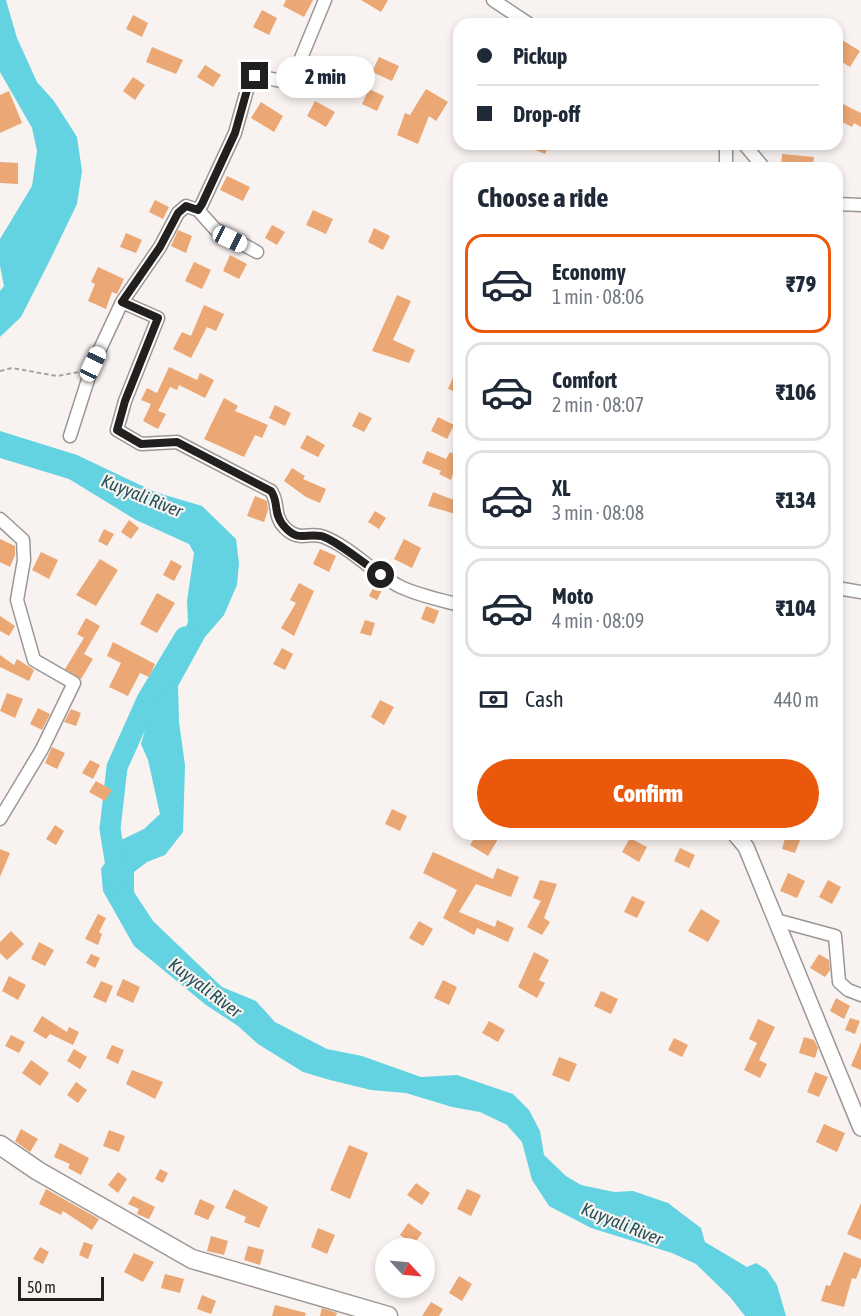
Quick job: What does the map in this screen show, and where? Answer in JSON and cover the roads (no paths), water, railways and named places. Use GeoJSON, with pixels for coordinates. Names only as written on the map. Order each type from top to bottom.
{"type":"FeatureCollection","features":[{"type":"Feature","properties":{"kind":"main road"},"geometry":{"type":"LineString","coordinates":[[0,1145],[38,1171],[192,1259],[388,1316]]}},
{"type":"Feature","properties":{"kind":"street"},"geometry":{"type":"LineString","coordinates":[[198,210],[235,133],[249,83],[255,76],[288,82],[292,80],[325,0]]}},
{"type":"Feature","properties":{"kind":"street"},"geometry":{"type":"LineString","coordinates":[[493,0],[520,18]]}},
{"type":"Feature","properties":{"kind":"street"},"geometry":{"type":"LineString","coordinates":[[749,150],[759,162]]}},
{"type":"Feature","properties":{"kind":"street"},"geometry":{"type":"LineString","coordinates":[[843,204],[861,204]]}},
{"type":"Feature","properties":{"kind":"street"},"geometry":{"type":"LineString","coordinates":[[70,436],[90,373],[122,302],[160,247],[178,213],[186,206],[198,210],[215,229],[257,252]]}},
{"type":"Feature","properties":{"kind":"street"},"geometry":{"type":"LineString","coordinates":[[122,302],[158,318],[125,401],[117,430],[141,444],[177,442],[271,491],[276,498],[275,512],[280,522],[294,535],[303,538],[322,536],[398,586],[453,603]]}},
{"type":"Feature","properties":{"kind":"street"},"geometry":{"type":"LineString","coordinates":[[0,519],[23,540],[24,560],[17,600],[34,660],[74,683],[42,749],[0,819]]}},
{"type":"Feature","properties":{"kind":"street"},"geometry":{"type":"LineString","coordinates":[[843,589],[861,592]]}},
{"type":"Feature","properties":{"kind":"street"},"geometry":{"type":"LineString","coordinates":[[740,840],[746,847],[861,1128]]}},
{"type":"Feature","properties":{"kind":"street"},"geometry":{"type":"LineString","coordinates":[[776,920],[835,936],[839,982],[848,990],[861,994]]}},
{"type":"Feature","properties":{"kind":"water"},"geometry":{"type":"Polygon","coordinates":[[[0,0],[6,0],[17,38],[37,82],[54,101],[77,137],[82,171],[77,204],[50,260],[21,317],[0,337],[0,291],[4,286],[0,266],[0,239],[32,186],[37,151],[32,128],[0,72],[0,0]]]}},
{"type":"Feature","properties":{"kind":"water"},"geometry":{"type":"Polygon","coordinates":[[[0,431],[77,455],[155,492],[202,506],[236,539],[239,563],[237,585],[224,615],[205,637],[178,686],[179,722],[185,765],[183,832],[165,855],[147,862],[134,872],[134,892],[153,921],[222,987],[256,1001],[275,1022],[327,1049],[362,1056],[421,1077],[457,1075],[513,1094],[529,1110],[540,1131],[544,1155],[566,1176],[581,1185],[614,1192],[633,1191],[668,1203],[701,1228],[705,1242],[747,1267],[756,1263],[767,1270],[777,1285],[786,1316],[745,1316],[730,1297],[696,1264],[672,1253],[591,1228],[549,1206],[532,1180],[522,1142],[507,1125],[480,1112],[452,1107],[406,1093],[371,1090],[303,1072],[258,1044],[134,946],[103,891],[101,869],[119,841],[144,829],[160,814],[148,760],[141,744],[154,698],[188,622],[187,601],[194,553],[189,544],[136,520],[69,479],[0,458],[0,431]]]}},
{"type":"Feature","properties":{"kind":"waterway","name":"Kuyyali River"},"geometry":{"type":"LineString","coordinates":[[118,878],[110,829],[117,767],[147,700],[185,637]]}}]}
